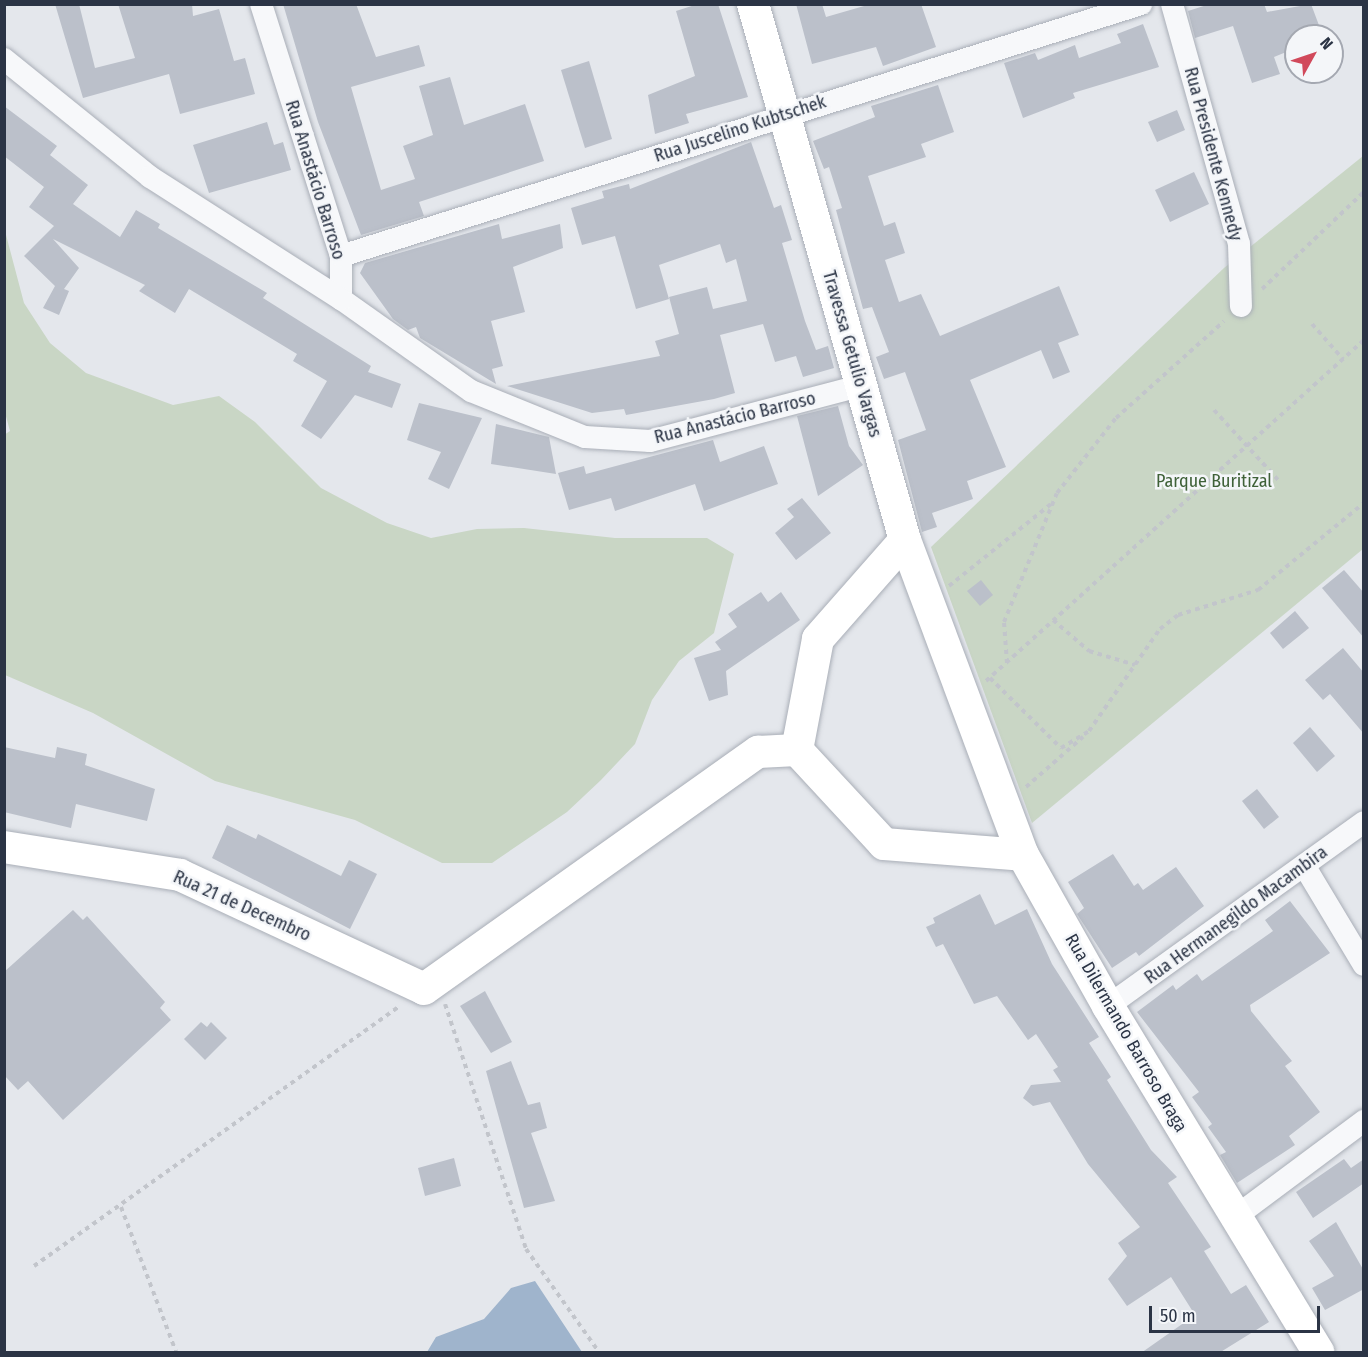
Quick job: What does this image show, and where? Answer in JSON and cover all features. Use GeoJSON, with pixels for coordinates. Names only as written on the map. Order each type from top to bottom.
{"type":"FeatureCollection","features":[{"type":"Feature","properties":{"kind":"street","name":"Rua Anastácio Barroso"},"geometry":{"type":"LineString","coordinates":[[261,4],[341,256],[341,299],[471,391],[585,437],[650,441],[860,386]]}},
{"type":"Feature","properties":{"kind":"street","name":"Travessa Getulio Vargas"},"geometry":{"type":"LineString","coordinates":[[753,4],[905,540],[962,699]]}},
{"type":"Feature","properties":{"kind":"street","name":"Rua Juscelino Kubtschek"},"geometry":{"type":"LineString","coordinates":[[341,256],[785,114],[1141,4]]}},
{"type":"Feature","properties":{"kind":"street","name":"Rua Presidente Kennedy"},"geometry":{"type":"LineString","coordinates":[[1172,4],[1239,244],[1241,306]]}},
{"type":"Feature","properties":{"kind":"street"},"geometry":{"type":"LineString","coordinates":[[4,59],[150,177],[341,299]]}},
{"type":"Feature","properties":{"kind":"street"},"geometry":{"type":"LineString","coordinates":[[797,750],[818,639],[905,540]]}},
{"type":"Feature","properties":{"kind":"street","name":"Rua Dilermando Barroso Braga"},"geometry":{"type":"LineString","coordinates":[[962,699],[1023,855],[1108,1006],[1318,1353]]}},
{"type":"Feature","properties":{"kind":"street"},"geometry":{"type":"LineString","coordinates":[[797,750],[884,844],[1023,855]]}},
{"type":"Feature","properties":{"kind":"street"},"geometry":{"type":"LineString","coordinates":[[429,986],[758,752],[797,750]]}},
{"type":"Feature","properties":{"kind":"street","name":"Rua Hermanegildo Macambira"},"geometry":{"type":"LineString","coordinates":[[1108,1006],[1305,867],[1364,822]]}},
{"type":"Feature","properties":{"kind":"street","name":"Rua 21 de Decembro"},"geometry":{"type":"LineString","coordinates":[[4,847],[180,875],[429,986]]}},
{"type":"Feature","properties":{"kind":"street"},"geometry":{"type":"LineString","coordinates":[[1305,867],[1364,965]]}},
{"type":"Feature","properties":{"kind":"street"},"geometry":{"type":"LineString","coordinates":[[1235,1217],[1364,1121]]}},
{"type":"Feature","properties":{"kind":"path"},"geometry":{"type":"LineString","coordinates":[[928,604],[1052,503],[1116,418],[1364,192]]}},
{"type":"Feature","properties":{"kind":"path"},"geometry":{"type":"LineString","coordinates":[[1312,324],[1343,359]]}},
{"type":"Feature","properties":{"kind":"path"},"geometry":{"type":"LineString","coordinates":[[962,699],[990,678],[1364,340]]}},
{"type":"Feature","properties":{"kind":"path"},"geometry":{"type":"LineString","coordinates":[[1214,410],[1280,482]]}},
{"type":"Feature","properties":{"kind":"path"},"geometry":{"type":"LineString","coordinates":[[1006,663],[1004,622],[1052,503]]}},
{"type":"Feature","properties":{"kind":"path"},"geometry":{"type":"LineString","coordinates":[[1003,802],[1048,773],[1089,731],[1160,629],[1178,615],[1258,590],[1364,503]]}},
{"type":"Feature","properties":{"kind":"path"},"geometry":{"type":"LineString","coordinates":[[1053,620],[1089,651],[1135,666]]}},
{"type":"Feature","properties":{"kind":"path"},"geometry":{"type":"LineString","coordinates":[[990,678],[1061,748],[1089,731]]}},
{"type":"Feature","properties":{"kind":"path"},"geometry":{"type":"LineString","coordinates":[[34,1266],[121,1207],[429,986],[451,1014],[526,1249],[599,1353]]}},
{"type":"Feature","properties":{"kind":"path"},"geometry":{"type":"LineString","coordinates":[[121,1207],[176,1353]]}},
{"type":"Feature","properties":{"kind":"green space","name":"Parque Buritizal"},"geometry":{"type":"Polygon","coordinates":[[[1363,156],[1363,549],[1032,823],[931,547],[1224,268],[1363,156]]]}},
{"type":"Feature","properties":{"kind":"green space"},"geometry":{"type":"Polygon","coordinates":[[[5,231],[24,303],[50,343],[86,373],[173,405],[219,396],[255,422],[321,488],[387,523],[431,538],[477,529],[524,528],[615,538],[707,538],[734,554],[714,633],[679,661],[652,700],[635,744],[601,780],[567,812],[492,863],[442,863],[355,820],[215,781],[93,713],[5,675],[4,435],[10,431],[4,409],[5,231]]]}},
{"type":"Feature","properties":{"kind":"water"},"geometry":{"type":"Polygon","coordinates":[[[535,1281],[582,1352],[427,1352],[436,1337],[484,1319],[511,1288],[535,1281]]]}},
{"type":"Feature","properties":{"kind":"building"},"geometry":{"type":"Polygon","coordinates":[[[55,4],[79,4],[95,68],[135,58],[118,4],[192,4],[193,16],[219,9],[234,61],[245,58],[255,94],[180,114],[169,74],[83,98],[55,4]]]}},
{"type":"Feature","properties":{"kind":"building"},"geometry":{"type":"Polygon","coordinates":[[[283,4],[356,4],[376,57],[419,45],[425,66],[351,87],[381,190],[415,179],[403,146],[433,135],[419,86],[450,77],[464,125],[525,104],[544,161],[419,202],[424,216],[361,235],[318,122],[283,4]]]}},
{"type":"Feature","properties":{"kind":"building"},"geometry":{"type":"Polygon","coordinates":[[[698,4],[718,4],[748,97],[686,114],[689,123],[655,134],[648,95],[695,76],[676,11],[698,4]]]}},
{"type":"Feature","properties":{"kind":"building"},"geometry":{"type":"Polygon","coordinates":[[[796,4],[822,4],[826,17],[871,4],[921,4],[936,47],[883,66],[876,47],[812,64],[796,4]]]}},
{"type":"Feature","properties":{"kind":"building"},"geometry":{"type":"Polygon","coordinates":[[[1210,4],[1264,4],[1267,12],[1311,4],[1318,24],[1284,24],[1284,53],[1274,57],[1280,74],[1252,83],[1233,26],[1195,38],[1188,11],[1210,4]]]}},
{"type":"Feature","properties":{"kind":"building"},"geometry":{"type":"Polygon","coordinates":[[[1143,24],[1159,67],[1073,93],[1075,98],[1023,118],[1004,63],[1035,53],[1038,60],[1075,45],[1079,58],[1121,43],[1117,34],[1143,24]]]}},
{"type":"Feature","properties":{"kind":"building"},"geometry":{"type":"Polygon","coordinates":[[[589,61],[612,139],[585,148],[561,70],[589,61]]]}},
{"type":"Feature","properties":{"kind":"building"},"geometry":{"type":"Polygon","coordinates":[[[938,85],[954,132],[921,144],[926,157],[868,176],[884,226],[895,222],[905,253],[885,260],[899,302],[921,294],[940,336],[1059,286],[1079,335],[1058,343],[1070,372],[1053,379],[1041,350],[970,380],[1006,467],[967,481],[973,499],[932,513],[937,527],[922,532],[898,440],[926,430],[905,372],[884,379],[876,357],[889,352],[872,307],[863,309],[836,210],[842,208],[829,167],[824,169],[813,141],[875,117],[871,106],[938,85]]]}},
{"type":"Feature","properties":{"kind":"building"},"geometry":{"type":"Polygon","coordinates":[[[4,106],[57,146],[50,155],[88,185],[73,204],[120,237],[136,210],[160,224],[158,228],[267,293],[263,298],[371,366],[368,372],[401,384],[392,408],[355,395],[321,439],[301,426],[327,381],[293,361],[297,354],[189,289],[175,313],[139,291],[145,285],[53,239],[79,268],[64,289],[69,291],[59,315],[43,308],[55,286],[24,256],[54,226],[29,207],[44,187],[4,156],[4,106]]]}},
{"type":"Feature","properties":{"kind":"building"},"geometry":{"type":"Polygon","coordinates":[[[1177,110],[1185,130],[1157,142],[1148,122],[1177,110]]]}},
{"type":"Feature","properties":{"kind":"building"},"geometry":{"type":"Polygon","coordinates":[[[267,122],[274,145],[283,142],[291,170],[209,193],[193,145],[267,122]]]}},
{"type":"Feature","properties":{"kind":"building"},"geometry":{"type":"Polygon","coordinates":[[[751,142],[774,208],[781,205],[792,240],[782,243],[805,321],[816,350],[828,346],[834,368],[803,377],[796,356],[775,362],[763,324],[720,335],[735,393],[714,399],[626,415],[624,409],[592,413],[507,386],[660,356],[655,341],[679,334],[669,297],[707,287],[713,309],[747,301],[736,259],[726,263],[720,244],[659,265],[669,299],[636,309],[615,236],[582,245],[571,208],[604,198],[602,191],[629,184],[630,189],[751,142]]]}},
{"type":"Feature","properties":{"kind":"building"},"geometry":{"type":"Polygon","coordinates":[[[1194,172],[1209,204],[1170,222],[1155,190],[1194,172]]]}},
{"type":"Feature","properties":{"kind":"building"},"geometry":{"type":"Polygon","coordinates":[[[499,224],[502,239],[560,224],[563,248],[513,267],[525,312],[491,321],[503,366],[492,369],[496,384],[420,338],[416,327],[408,330],[393,319],[360,273],[365,263],[499,224]]]}},
{"type":"Feature","properties":{"kind":"building"},"geometry":{"type":"Polygon","coordinates":[[[419,403],[482,418],[449,489],[428,479],[441,452],[407,440],[419,403]]]}},
{"type":"Feature","properties":{"kind":"building"},"geometry":{"type":"Polygon","coordinates":[[[838,406],[849,446],[863,465],[818,496],[797,416],[838,406]]]}},
{"type":"Feature","properties":{"kind":"building"},"geometry":{"type":"Polygon","coordinates":[[[496,424],[549,437],[556,474],[491,464],[496,424]]]}},
{"type":"Feature","properties":{"kind":"building"},"geometry":{"type":"Polygon","coordinates":[[[713,440],[720,462],[764,446],[778,484],[704,511],[695,484],[615,511],[611,498],[569,510],[558,473],[584,466],[586,474],[713,440]]]}},
{"type":"Feature","properties":{"kind":"building"},"geometry":{"type":"Polygon","coordinates":[[[802,498],[831,533],[796,560],[775,533],[794,517],[787,509],[802,498]]]}},
{"type":"Feature","properties":{"kind":"building"},"geometry":{"type":"Polygon","coordinates":[[[1344,570],[1364,593],[1364,638],[1322,588],[1344,570]]]}},
{"type":"Feature","properties":{"kind":"building"},"geometry":{"type":"Polygon","coordinates":[[[981,580],[993,595],[980,606],[967,591],[981,580]]]}},
{"type":"Feature","properties":{"kind":"building"},"geometry":{"type":"Polygon","coordinates":[[[761,592],[768,602],[781,592],[800,620],[726,671],[728,695],[709,701],[694,658],[721,650],[715,642],[737,627],[728,614],[761,592]]]}},
{"type":"Feature","properties":{"kind":"building"},"geometry":{"type":"Polygon","coordinates":[[[1295,611],[1309,628],[1283,649],[1270,633],[1295,611]]]}},
{"type":"Feature","properties":{"kind":"building"},"geometry":{"type":"Polygon","coordinates":[[[1343,648],[1364,673],[1364,734],[1330,694],[1323,700],[1305,680],[1343,648]]]}},
{"type":"Feature","properties":{"kind":"building"},"geometry":{"type":"Polygon","coordinates":[[[1310,727],[1335,756],[1317,772],[1293,743],[1310,727]]]}},
{"type":"Feature","properties":{"kind":"building"},"geometry":{"type":"Polygon","coordinates":[[[4,747],[55,758],[57,747],[87,754],[85,765],[155,789],[147,821],[76,804],[71,828],[4,812],[4,747]]]}},
{"type":"Feature","properties":{"kind":"building"},"geometry":{"type":"Polygon","coordinates":[[[1257,789],[1279,817],[1264,829],[1242,801],[1257,789]]]}},
{"type":"Feature","properties":{"kind":"building"},"geometry":{"type":"Polygon","coordinates":[[[227,825],[256,839],[258,834],[341,876],[349,860],[377,874],[350,929],[212,858],[227,825]]]}},
{"type":"Feature","properties":{"kind":"building"},"geometry":{"type":"Polygon","coordinates":[[[1113,854],[1134,886],[1138,883],[1143,890],[1176,867],[1204,906],[1139,956],[1136,952],[1112,968],[1077,914],[1084,908],[1068,882],[1113,854]]]}},
{"type":"Feature","properties":{"kind":"building"},"geometry":{"type":"Polygon","coordinates":[[[980,894],[995,925],[1027,909],[1052,964],[1099,1037],[1089,1043],[1111,1077],[1107,1080],[1151,1150],[1177,1177],[1168,1183],[1211,1247],[1204,1251],[1231,1294],[1246,1285],[1269,1322],[1219,1353],[1141,1353],[1195,1315],[1171,1277],[1127,1306],[1108,1279],[1127,1256],[1118,1243],[1140,1227],[1088,1164],[1050,1102],[1033,1106],[1023,1098],[1031,1085],[1061,1082],[1053,1070],[1058,1067],[1036,1034],[1028,1040],[997,996],[974,1004],[943,944],[936,947],[926,927],[935,923],[933,918],[980,894]]]}},
{"type":"Feature","properties":{"kind":"building"},"geometry":{"type":"Polygon","coordinates":[[[1290,901],[1330,953],[1250,1005],[1251,1011],[1292,1061],[1285,1066],[1320,1112],[1289,1136],[1295,1145],[1237,1183],[1220,1155],[1226,1152],[1208,1127],[1212,1124],[1192,1097],[1199,1092],[1137,1012],[1173,985],[1176,990],[1197,974],[1202,981],[1273,931],[1265,920],[1290,901]]]}},
{"type":"Feature","properties":{"kind":"building"},"geometry":{"type":"Polygon","coordinates":[[[73,910],[83,920],[87,916],[165,1002],[160,1008],[171,1020],[63,1120],[28,1081],[18,1090],[4,1075],[4,972],[73,910]]]}},
{"type":"Feature","properties":{"kind":"building"},"geometry":{"type":"Polygon","coordinates":[[[485,991],[512,1042],[491,1053],[460,1006],[485,991]]]}},
{"type":"Feature","properties":{"kind":"building"},"geometry":{"type":"Polygon","coordinates":[[[201,1022],[207,1027],[211,1022],[227,1038],[205,1060],[184,1039],[201,1022]]]}},
{"type":"Feature","properties":{"kind":"building"},"geometry":{"type":"Polygon","coordinates":[[[511,1061],[528,1105],[540,1102],[547,1128],[531,1133],[555,1201],[524,1208],[486,1071],[511,1061]]]}},
{"type":"Feature","properties":{"kind":"building"},"geometry":{"type":"Polygon","coordinates":[[[454,1158],[461,1186],[425,1196],[418,1168],[454,1158]]]}},
{"type":"Feature","properties":{"kind":"building"},"geometry":{"type":"Polygon","coordinates":[[[1344,1159],[1351,1168],[1364,1159],[1364,1183],[1313,1218],[1296,1192],[1344,1159]]]}},
{"type":"Feature","properties":{"kind":"building"},"geometry":{"type":"Polygon","coordinates":[[[1336,1222],[1364,1271],[1364,1289],[1325,1310],[1312,1288],[1334,1276],[1309,1241],[1336,1222]]]}}]}
